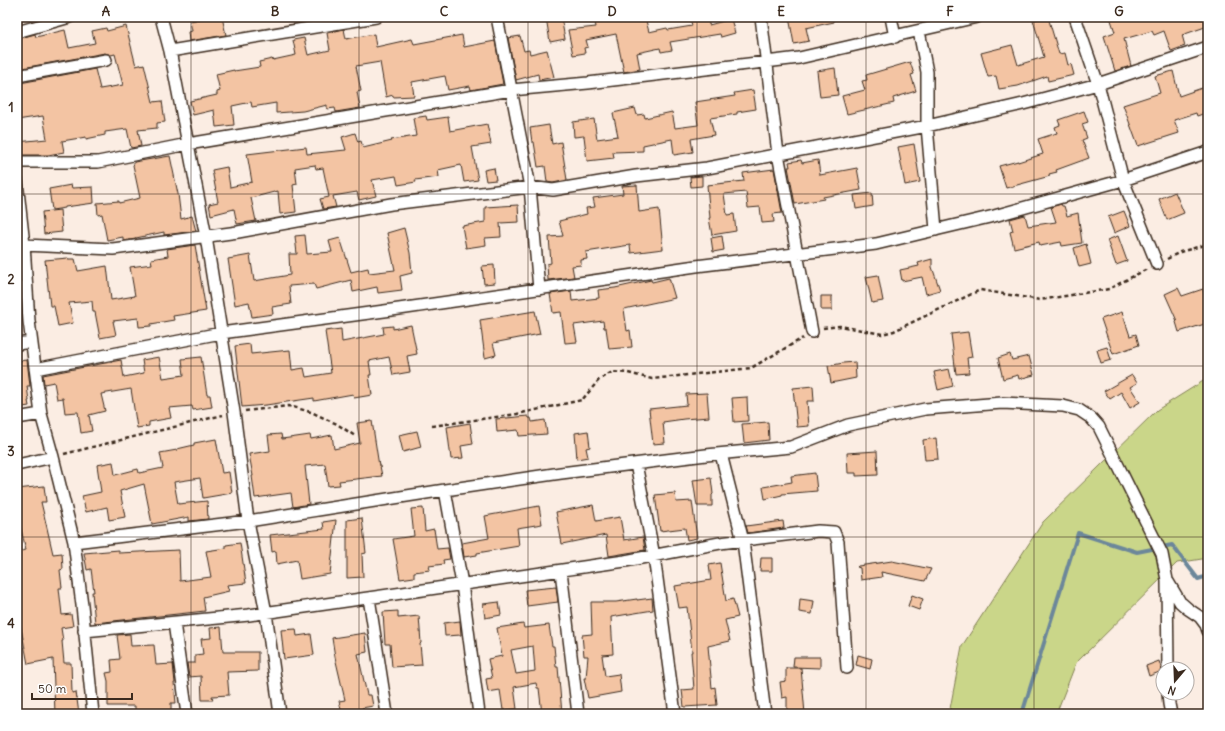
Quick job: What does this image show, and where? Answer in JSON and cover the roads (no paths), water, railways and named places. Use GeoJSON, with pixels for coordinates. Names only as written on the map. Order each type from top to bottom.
{"type":"FeatureCollection","features":[{"type":"Feature","properties":{"kind":"street"},"geometry":{"type":"LineString","coordinates":[[17,32],[70,17]]}},
{"type":"Feature","properties":{"kind":"street"},"geometry":{"type":"LineString","coordinates":[[161,17],[170,51],[206,237],[234,412],[248,521],[266,613],[280,714]]}},
{"type":"Feature","properties":{"kind":"street"},"geometry":{"type":"LineString","coordinates":[[170,51],[376,17]]}},
{"type":"Feature","properties":{"kind":"street"},"geometry":{"type":"LineString","coordinates":[[496,17],[530,187],[539,289]]}},
{"type":"Feature","properties":{"kind":"street"},"geometry":{"type":"LineString","coordinates":[[761,17],[778,154],[812,332]]}},
{"type":"Feature","properties":{"kind":"street"},"geometry":{"type":"LineString","coordinates":[[891,17],[895,36]]}},
{"type":"Feature","properties":{"kind":"street"},"geometry":{"type":"LineString","coordinates":[[17,162],[98,162],[188,144],[511,90],[588,83],[799,58],[977,17]]}},
{"type":"Feature","properties":{"kind":"street"},"geometry":{"type":"LineString","coordinates":[[1075,17],[1098,84],[1123,180],[1157,264]]}},
{"type":"Feature","properties":{"kind":"street"},"geometry":{"type":"LineString","coordinates":[[919,31],[927,72],[927,126],[936,230]]}},
{"type":"Feature","properties":{"kind":"street"},"geometry":{"type":"LineString","coordinates":[[20,246],[113,248],[206,237],[392,204],[530,187],[553,190],[636,176],[707,168],[927,126],[1023,104],[1098,84],[1208,47]]}},
{"type":"Feature","properties":{"kind":"street"},"geometry":{"type":"LineString","coordinates":[[17,76],[106,60]]}},
{"type":"Feature","properties":{"kind":"street"},"geometry":{"type":"LineString","coordinates":[[35,369],[221,333],[696,266],[876,244],[994,216],[1123,180],[1208,152]]}},
{"type":"Feature","properties":{"kind":"street"},"geometry":{"type":"LineString","coordinates":[[17,181],[20,246],[41,414],[74,542],[93,714]]}},
{"type":"Feature","properties":{"kind":"street"},"geometry":{"type":"LineString","coordinates":[[17,344],[31,342]]}},
{"type":"Feature","properties":{"kind":"street"},"geometry":{"type":"LineString","coordinates":[[74,542],[248,521],[561,473],[791,447],[848,425],[925,409],[1002,403],[1063,406],[1079,410],[1091,418],[1099,427],[1162,554],[1166,580],[1168,661]]}},
{"type":"Feature","properties":{"kind":"street"},"geometry":{"type":"LineString","coordinates":[[17,418],[41,414]]}},
{"type":"Feature","properties":{"kind":"street"},"geometry":{"type":"LineString","coordinates":[[722,454],[743,541],[765,714]]}},
{"type":"Feature","properties":{"kind":"street"},"geometry":{"type":"LineString","coordinates":[[17,465],[53,457]]}},
{"type":"Feature","properties":{"kind":"street"},"geometry":{"type":"LineString","coordinates":[[636,464],[654,556],[675,714]]}},
{"type":"Feature","properties":{"kind":"street"},"geometry":{"type":"LineString","coordinates":[[445,490],[462,584],[479,714]]}},
{"type":"Feature","properties":{"kind":"street"},"geometry":{"type":"LineString","coordinates":[[84,631],[266,613],[625,562],[720,543],[818,531],[834,532],[838,542],[847,668]]}},
{"type":"Feature","properties":{"kind":"street"},"geometry":{"type":"LineString","coordinates":[[561,571],[578,714]]}},
{"type":"Feature","properties":{"kind":"street"},"geometry":{"type":"LineString","coordinates":[[1166,580],[1180,602],[1200,617],[1206,625],[1208,631]]}},
{"type":"Feature","properties":{"kind":"street"},"geometry":{"type":"LineString","coordinates":[[369,598],[387,714]]}},
{"type":"Feature","properties":{"kind":"street"},"geometry":{"type":"LineString","coordinates":[[174,623],[187,714]]}},
{"type":"Feature","properties":{"kind":"street"},"geometry":{"type":"LineString","coordinates":[[1169,701],[1171,714]]}},
{"type":"Feature","properties":{"kind":"waterway"},"geometry":{"type":"LineString","coordinates":[[1022,714],[1078,533],[1137,552],[1172,545],[1198,579],[1208,576]]}}]}
